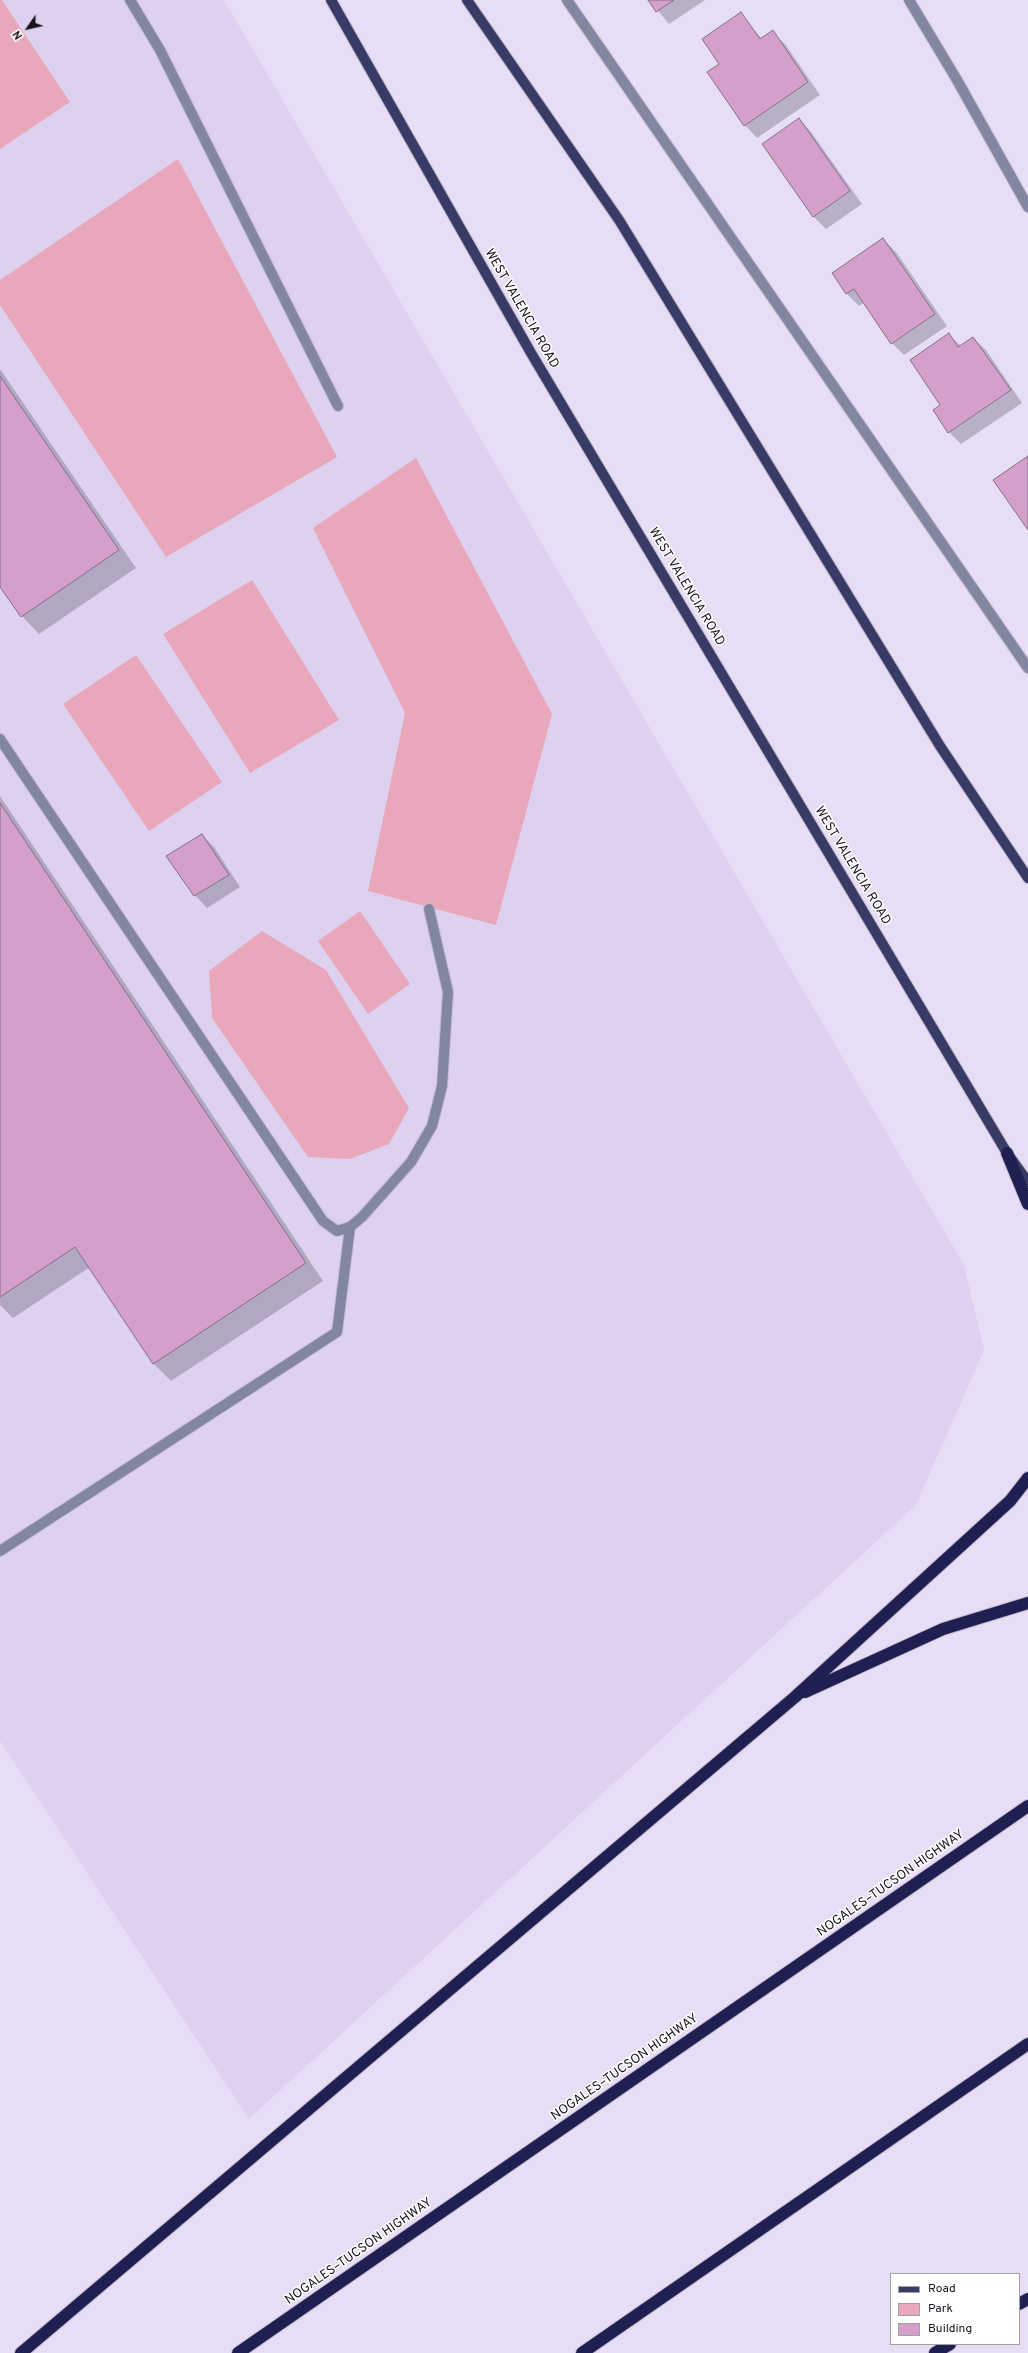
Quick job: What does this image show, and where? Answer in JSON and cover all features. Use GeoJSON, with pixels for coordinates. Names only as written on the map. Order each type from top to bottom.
{"type":"FeatureCollection","features":[{"type":"Feature","properties":{"kind":"highway"},"geometry":{"type":"LineString","coordinates":[[1007,1153],[1028,1204]]}},
{"type":"Feature","properties":{"kind":"highway"},"geometry":{"type":"LineString","coordinates":[[21,2353],[795,1697],[1010,1501],[1028,1478]]}},
{"type":"Feature","properties":{"kind":"highway"},"geometry":{"type":"LineString","coordinates":[[795,1697],[944,1629],[1028,1603]]}},
{"type":"Feature","properties":{"kind":"highway","name":"NOGALES–TUCSON HIGHWAY"},"geometry":{"type":"LineString","coordinates":[[238,2353],[1028,1806]]}},
{"type":"Feature","properties":{"kind":"highway"},"geometry":{"type":"LineString","coordinates":[[582,2353],[1028,2044]]}},
{"type":"Feature","properties":{"kind":"highway"},"geometry":{"type":"LineString","coordinates":[[935,2353],[948,2345]]}},
{"type":"Feature","properties":{"kind":"main road","name":"WEST VALENCIA ROAD"},"geometry":{"type":"LineString","coordinates":[[331,0],[531,353],[1007,1153],[1028,1182]]}},
{"type":"Feature","properties":{"kind":"main road"},"geometry":{"type":"LineString","coordinates":[[467,0],[619,220],[940,746],[1028,878]]}},
{"type":"Feature","properties":{"kind":"street"},"geometry":{"type":"LineString","coordinates":[[130,0],[160,50],[338,406]]}},
{"type":"Feature","properties":{"kind":"street"},"geometry":{"type":"LineString","coordinates":[[567,0],[1028,668]]}},
{"type":"Feature","properties":{"kind":"street"},"geometry":{"type":"LineString","coordinates":[[909,0],[957,80],[1028,207]]}},
{"type":"Feature","properties":{"kind":"street"},"geometry":{"type":"LineString","coordinates":[[0,740],[323,1221],[337,1231],[350,1227],[362,1217],[410,1162],[432,1126],[442,1086],[448,992],[429,909]]}},
{"type":"Feature","properties":{"kind":"street"},"geometry":{"type":"LineString","coordinates":[[0,1551],[337,1332],[350,1227]]}},
{"type":"Feature","properties":{"kind":"shaded area"},"geometry":{"type":"Polygon","coordinates":[[[0,0],[224,0],[964,1265],[984,1350],[916,1505],[249,2119],[0,1741],[0,0]]]}},
{"type":"Feature","properties":{"kind":"green space"},"geometry":{"type":"Polygon","coordinates":[[[0,0],[2,0],[70,102],[0,149],[0,0]]]}},
{"type":"Feature","properties":{"kind":"green space"},"geometry":{"type":"Polygon","coordinates":[[[178,159],[337,457],[166,557],[0,305],[0,280],[178,159]]]}},
{"type":"Feature","properties":{"kind":"green space"},"geometry":{"type":"Polygon","coordinates":[[[416,458],[552,714],[496,925],[368,891],[405,713],[313,528],[416,458]]]}},
{"type":"Feature","properties":{"kind":"green space"},"geometry":{"type":"Polygon","coordinates":[[[252,580],[339,720],[250,773],[163,634],[252,580]]]}},
{"type":"Feature","properties":{"kind":"green space"},"geometry":{"type":"Polygon","coordinates":[[[136,655],[222,782],[149,831],[63,704],[136,655]]]}},
{"type":"Feature","properties":{"kind":"green space"},"geometry":{"type":"Polygon","coordinates":[[[360,911],[410,984],[368,1014],[318,941],[360,911]]]}},
{"type":"Feature","properties":{"kind":"green space"},"geometry":{"type":"Polygon","coordinates":[[[262,931],[326,970],[409,1108],[389,1144],[350,1159],[308,1157],[212,1018],[209,971],[262,931]]]}},
{"type":"Feature","properties":{"kind":"building"},"geometry":{"type":"Polygon","coordinates":[[[648,0],[674,0],[656,12],[648,0]]]}},
{"type":"Feature","properties":{"kind":"building"},"geometry":{"type":"Polygon","coordinates":[[[741,12],[760,39],[773,30],[808,82],[744,126],[707,72],[719,64],[702,39],[741,12]]]}},
{"type":"Feature","properties":{"kind":"building"},"geometry":{"type":"Polygon","coordinates":[[[799,118],[850,191],[813,217],[762,144],[799,118]]]}},
{"type":"Feature","properties":{"kind":"building"},"geometry":{"type":"Polygon","coordinates":[[[883,238],[935,314],[891,344],[854,289],[846,294],[832,273],[883,238]]]}},
{"type":"Feature","properties":{"kind":"building"},"geometry":{"type":"Polygon","coordinates":[[[949,333],[958,347],[973,337],[1011,390],[948,433],[933,410],[940,405],[910,360],[949,333]]]}},
{"type":"Feature","properties":{"kind":"building"},"geometry":{"type":"Polygon","coordinates":[[[0,376],[119,550],[21,617],[0,587],[0,376]]]}},
{"type":"Feature","properties":{"kind":"building"},"geometry":{"type":"Polygon","coordinates":[[[1028,456],[1028,530],[993,480],[1028,456]]]}},
{"type":"Feature","properties":{"kind":"building"},"geometry":{"type":"Polygon","coordinates":[[[0,803],[306,1263],[153,1364],[75,1247],[0,1297],[0,803]]]}},
{"type":"Feature","properties":{"kind":"building"},"geometry":{"type":"Polygon","coordinates":[[[202,834],[229,875],[194,896],[166,856],[202,834]]]}}]}
